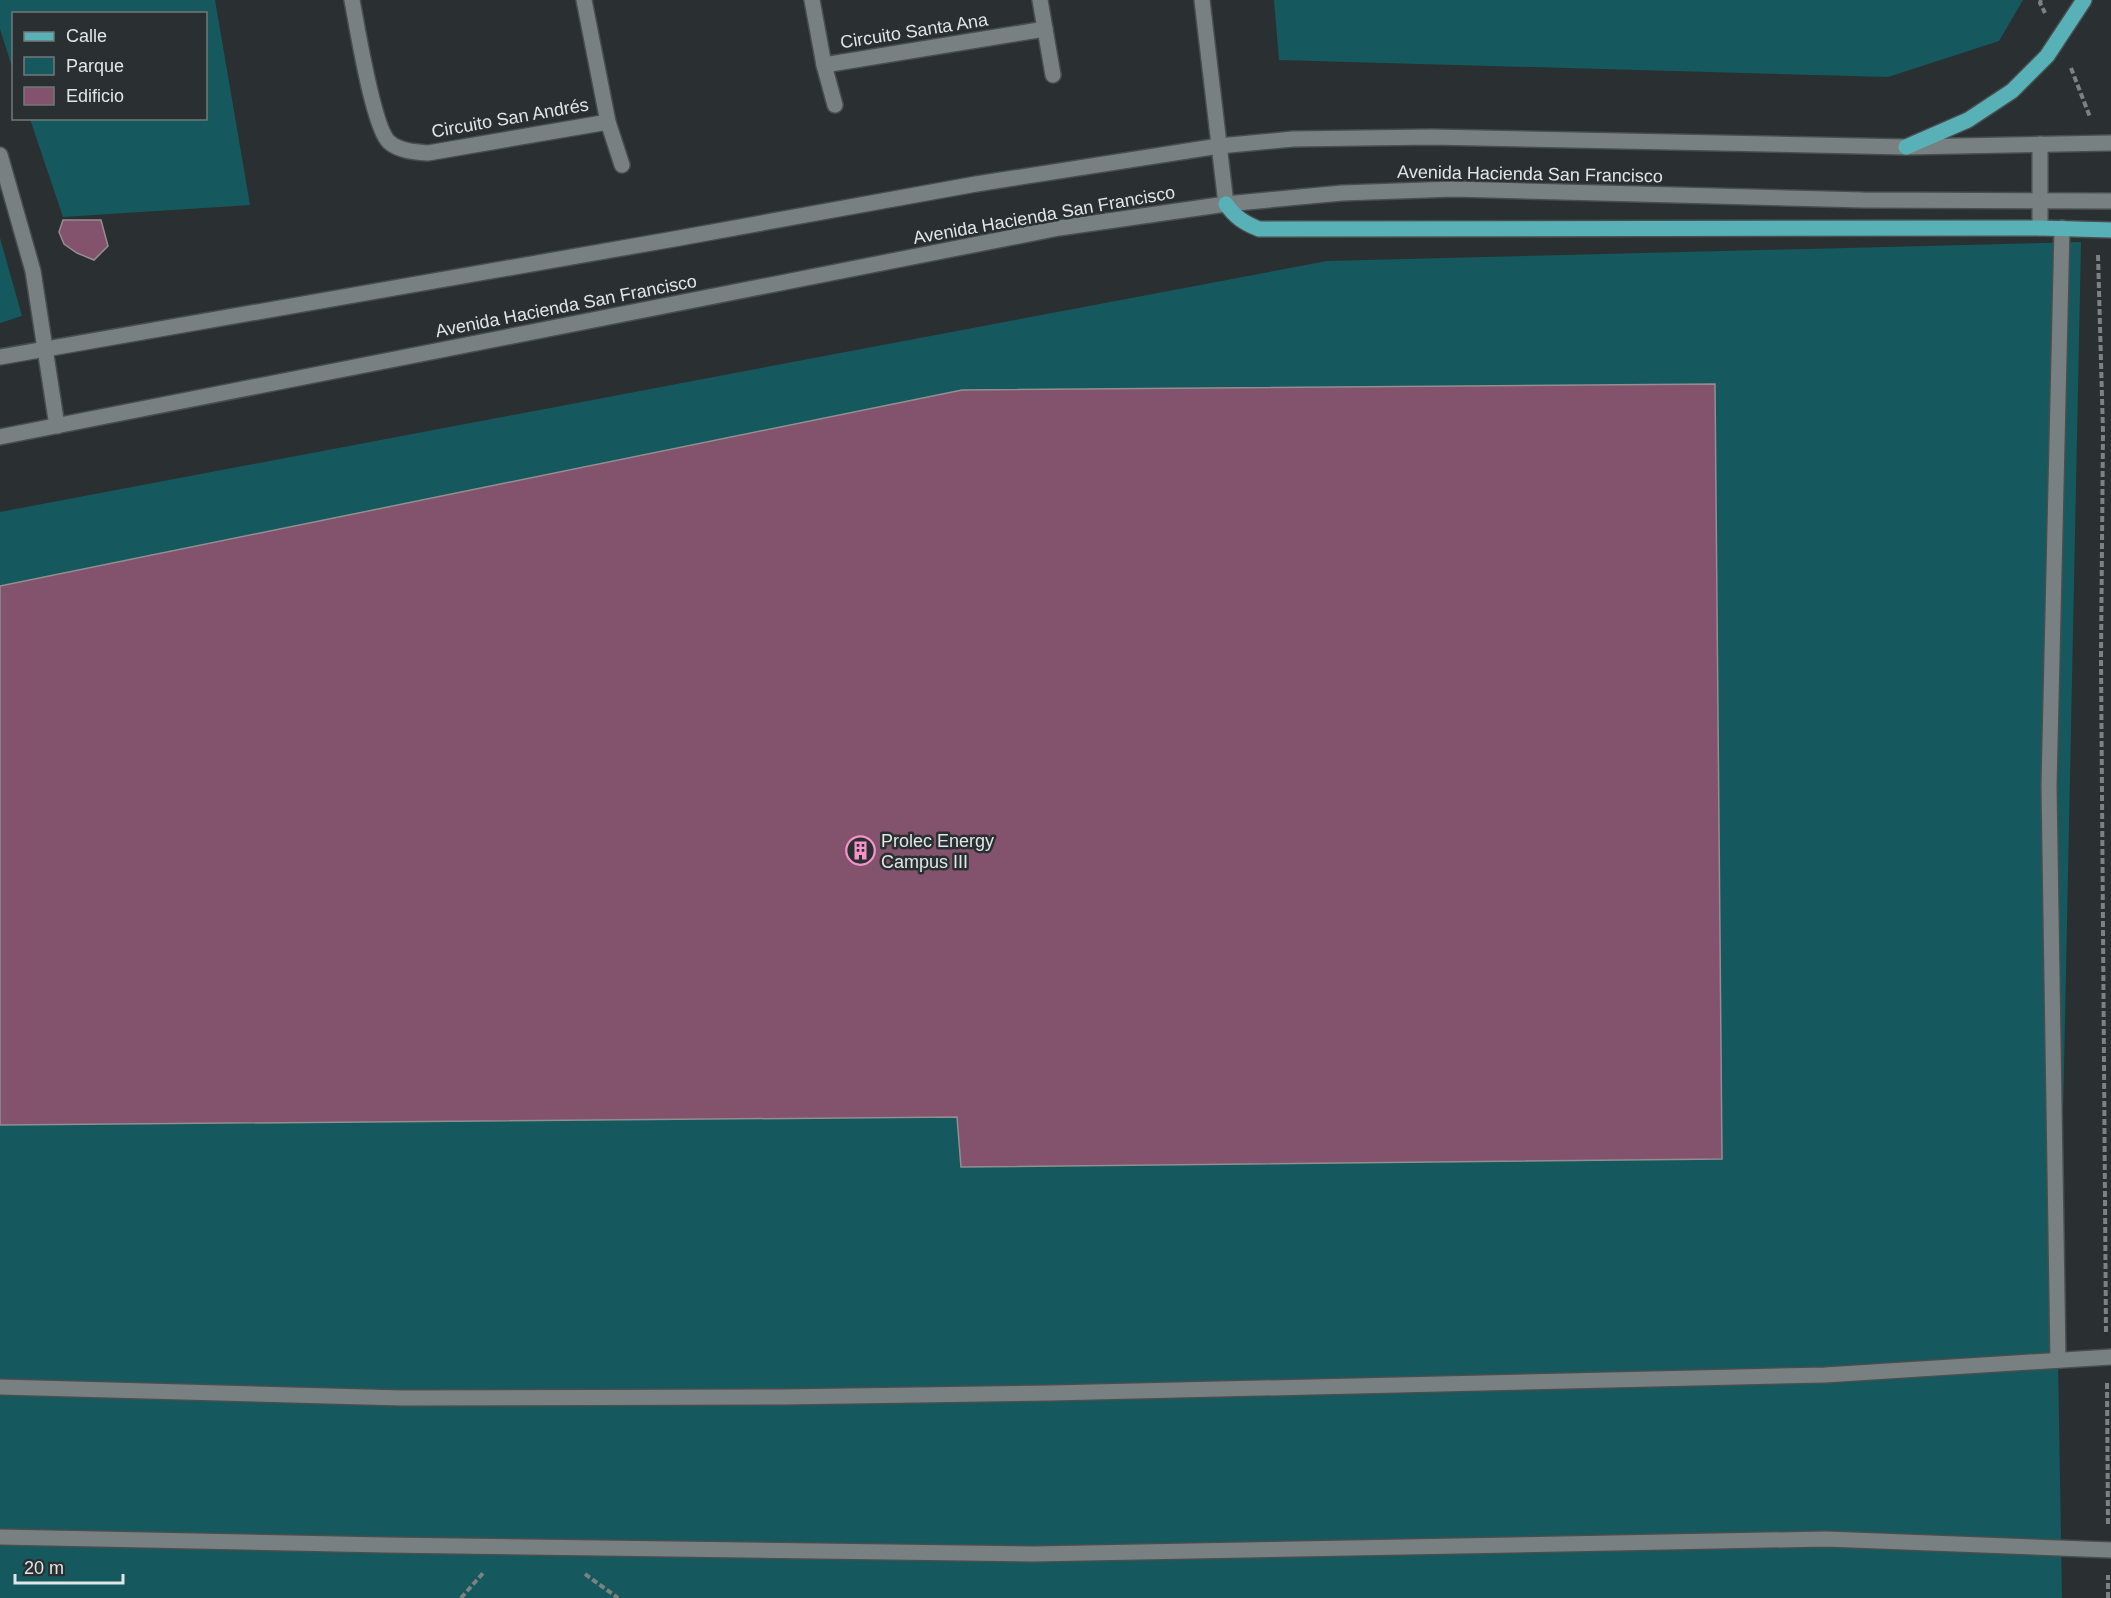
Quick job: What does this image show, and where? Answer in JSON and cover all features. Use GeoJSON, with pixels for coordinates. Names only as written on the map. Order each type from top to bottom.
{"type":"FeatureCollection","features":[{"type":"Feature","properties":{"kind":"main road"},"geometry":{"type":"LineString","coordinates":[[1906,147],[1968,120],[2012,91],[2047,56],[2084,0]]}},
{"type":"Feature","properties":{"kind":"main road"},"geometry":{"type":"LineString","coordinates":[[1226,204],[1234,215],[1259,229],[2062,228],[2104,230]]}},
{"type":"Feature","properties":{"kind":"street","name":"Circuito San Andrés"},"geometry":{"type":"LineString","coordinates":[[352,0],[377,121],[388,142],[407,151],[428,153],[608,122]]}},
{"type":"Feature","properties":{"kind":"street","name":"Circuito San Andrés"},"geometry":{"type":"LineString","coordinates":[[584,0],[608,122],[622,165]]}},
{"type":"Feature","properties":{"kind":"street","name":"Circuito Santa Ana"},"geometry":{"type":"LineString","coordinates":[[812,0],[824,65],[835,105]]}},
{"type":"Feature","properties":{"kind":"street"},"geometry":{"type":"LineString","coordinates":[[1040,0],[1053,75]]}},
{"type":"Feature","properties":{"kind":"street"},"geometry":{"type":"LineString","coordinates":[[1202,0],[1226,204]]}},
{"type":"Feature","properties":{"kind":"street","name":"Circuito Santa Ana"},"geometry":{"type":"LineString","coordinates":[[824,65],[1045,29]]}},
{"type":"Feature","properties":{"kind":"street","name":"Avenida Hacienda San Francisco"},"geometry":{"type":"LineString","coordinates":[[0,357],[976,184],[1219,146],[1293,140],[1432,137],[1906,147],[2105,143]]}},
{"type":"Feature","properties":{"kind":"street"},"geometry":{"type":"LineString","coordinates":[[2040,144],[2040,228]]}},
{"type":"Feature","properties":{"kind":"street"},"geometry":{"type":"LineString","coordinates":[[0,155],[33,271],[57,426]]}},
{"type":"Feature","properties":{"kind":"street","name":"Avenida Hacienda San Francisco"},"geometry":{"type":"LineString","coordinates":[[0,436],[1059,228],[1226,204],[1342,194],[1454,189],[1863,200],[2111,201]]}},
{"type":"Feature","properties":{"kind":"street"},"geometry":{"type":"LineString","coordinates":[[2058,1360],[2049,786],[2062,228]]}},
{"type":"Feature","properties":{"kind":"street"},"geometry":{"type":"LineString","coordinates":[[0,1387],[402,1398],[887,1396],[1825,1376],[2109,1357]]}},
{"type":"Feature","properties":{"kind":"street"},"geometry":{"type":"LineString","coordinates":[[0,1537],[373,1545],[1033,1554],[1826,1539],[2109,1550]]}},
{"type":"Feature","properties":{"kind":"path"},"geometry":{"type":"LineString","coordinates":[[2041,0],[2040,3],[2060,38],[2105,143]]}},
{"type":"Feature","properties":{"kind":"path"},"geometry":{"type":"LineString","coordinates":[[2104,230],[2101,658],[2109,1357],[2108,1598]]}},
{"type":"Feature","properties":{"kind":"green space"},"geometry":{"type":"Polygon","coordinates":[[[0,0],[215,0],[250,205],[63,217],[30,120],[207,120],[207,12],[12,12],[12,67],[0,29],[0,0]]]}},
{"type":"Feature","properties":{"kind":"green space"},"geometry":{"type":"Polygon","coordinates":[[[1274,0],[2023,0],[1999,41],[1888,77],[1279,60],[1274,0]]]}},
{"type":"Feature","properties":{"kind":"green space"},"geometry":{"type":"Polygon","coordinates":[[[0,238],[22,316],[0,323],[0,238]]]}},
{"type":"Feature","properties":{"kind":"green space"},"geometry":{"type":"Polygon","coordinates":[[[2081,242],[2058,1360],[2062,1598],[0,1598],[0,512],[1327,261],[2081,242]]]}},
{"type":"Feature","properties":{"kind":"building"},"geometry":{"type":"Polygon","coordinates":[[[63,220],[101,220],[108,246],[94,260],[77,253],[64,244],[59,232],[63,220]]]}},
{"type":"Feature","properties":{"kind":"building","name":"Prolec Energy Campus III"},"geometry":{"type":"Polygon","coordinates":[[[1715,384],[1722,1159],[961,1167],[957,1117],[0,1125],[0,586],[962,390],[1715,384]]]}},
{"type":"Feature","properties":{"kind":"place","name":"Prolec Energy Campus III"},"geometry":{"type":"Point","coordinates":[860,851]}}]}
